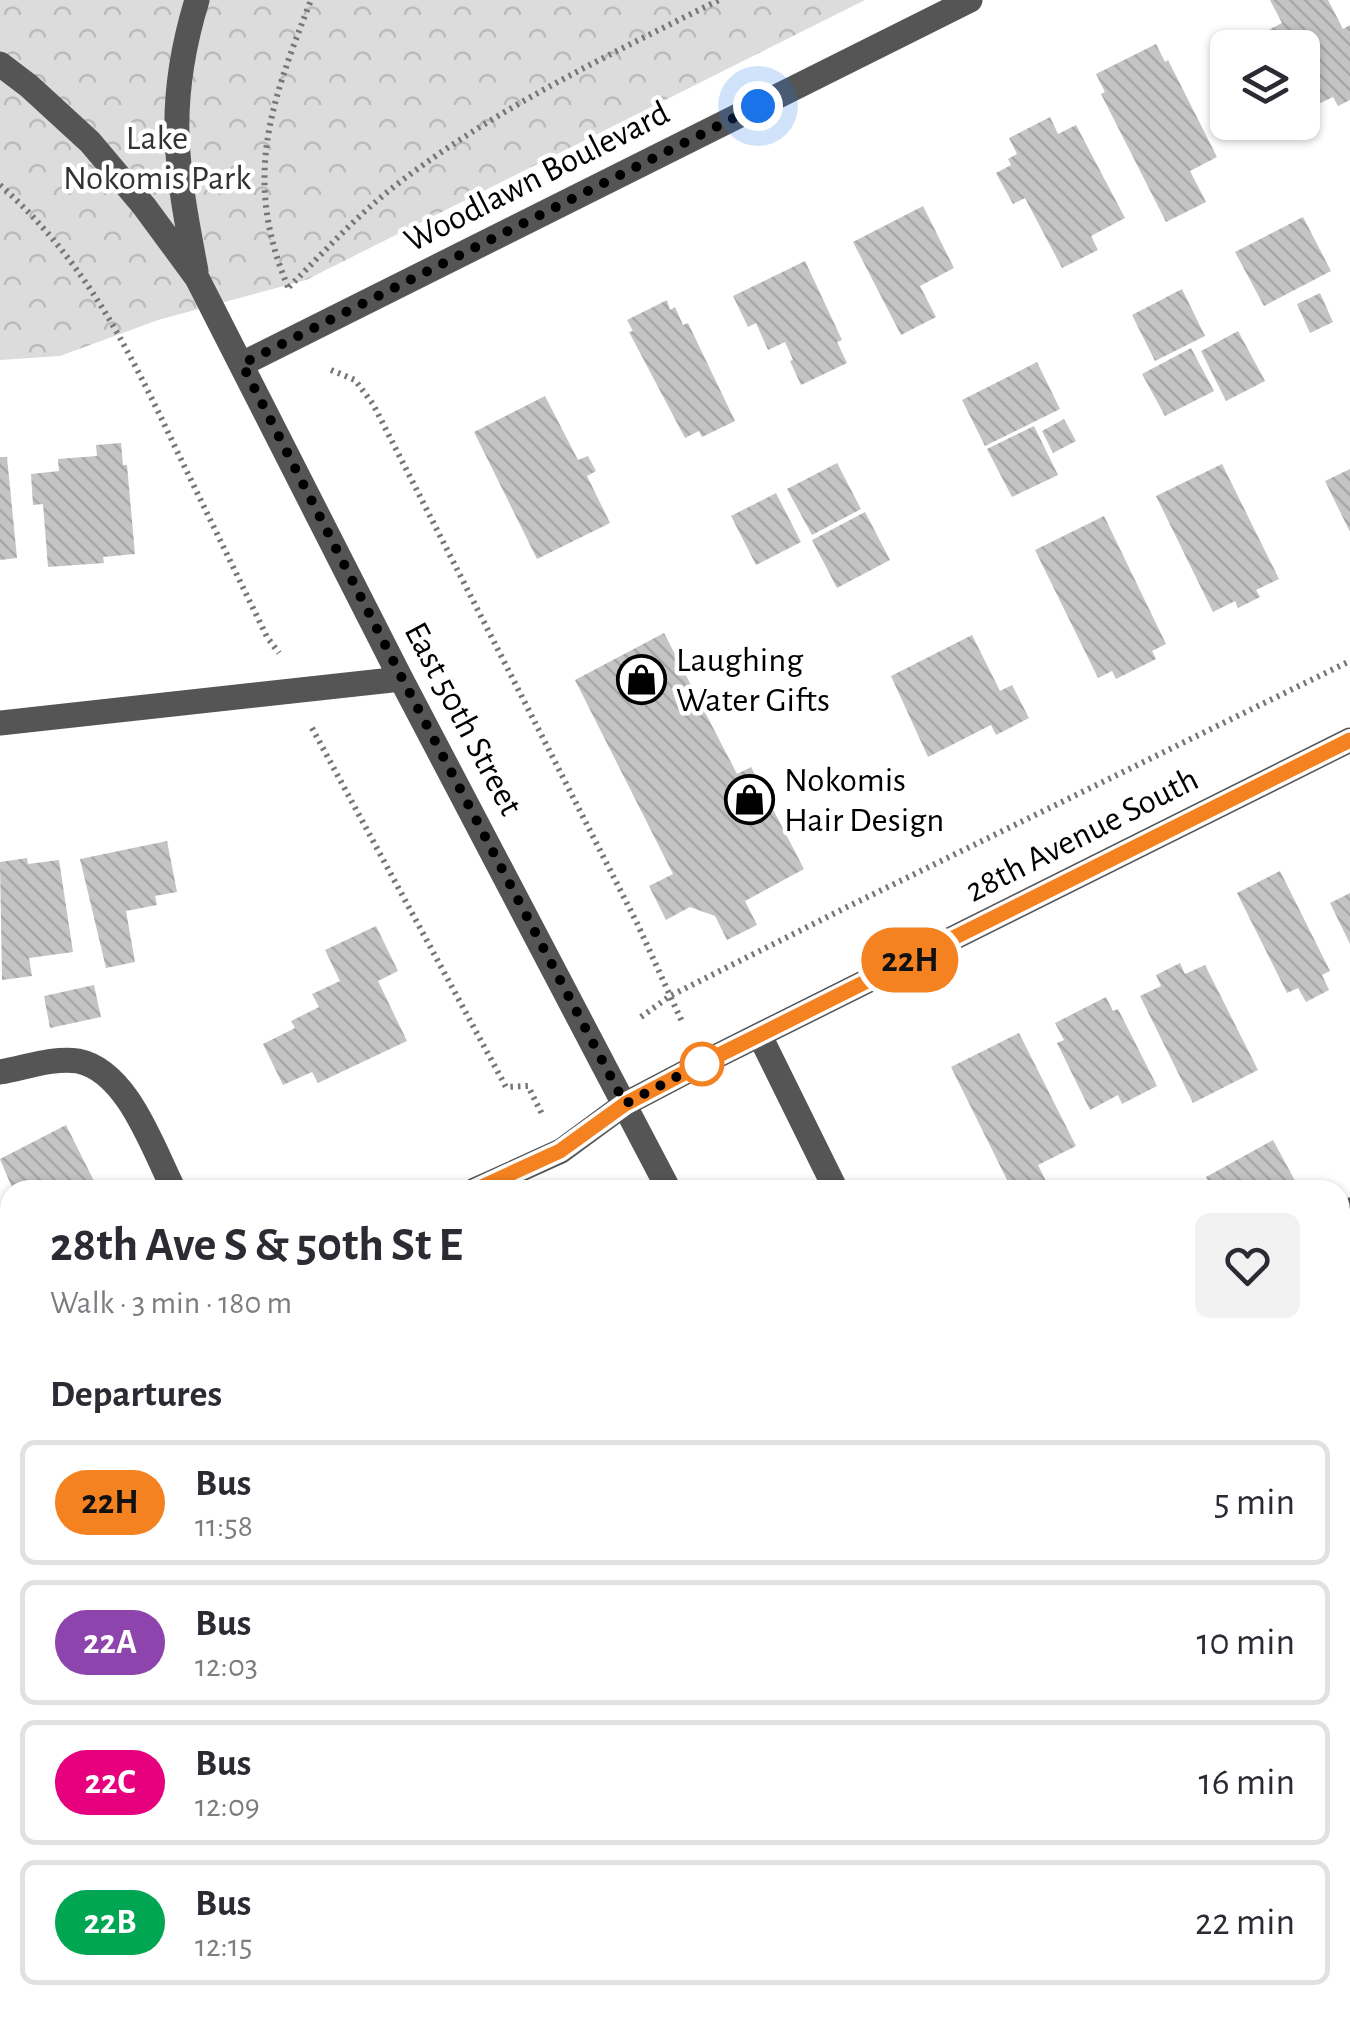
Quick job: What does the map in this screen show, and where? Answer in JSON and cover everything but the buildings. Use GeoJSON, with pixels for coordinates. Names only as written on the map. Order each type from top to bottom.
{"type":"FeatureCollection","features":[{"type":"Feature","properties":{"kind":"street","name":"East 50th Street"},"geometry":{"type":"LineString","coordinates":[[197,0],[182,51],[175,101],[181,192],[197,278]]}},
{"type":"Feature","properties":{"kind":"street","name":"Woodlawn Boulevard"},"geometry":{"type":"LineString","coordinates":[[242,364],[970,0]]}},
{"type":"Feature","properties":{"kind":"street","name":"East 50th Street"},"geometry":{"type":"LineString","coordinates":[[0,64],[90,142],[197,278],[664,1180]]}},
{"type":"Feature","properties":{"kind":"street"},"geometry":{"type":"LineString","coordinates":[[0,723],[402,678]]}},
{"type":"Feature","properties":{"kind":"street","name":"28th Avenue South"},"geometry":{"type":"LineString","coordinates":[[497,1180],[560,1151],[625,1104],[1350,740]]}},
{"type":"Feature","properties":{"kind":"street"},"geometry":{"type":"LineString","coordinates":[[760,1036],[831,1180]]}},
{"type":"Feature","properties":{"kind":"street"},"geometry":{"type":"LineString","coordinates":[[0,1072],[76,1060],[100,1070],[118,1084],[169,1180]]}},
{"type":"Feature","properties":{"kind":"path"},"geometry":{"type":"LineString","coordinates":[[287,303],[289,288],[277,260],[264,203],[262,161],[278,86],[311,0]]}},
{"type":"Feature","properties":{"kind":"path"},"geometry":{"type":"LineString","coordinates":[[289,288],[354,221],[471,132],[545,88],[718,0]]}},
{"type":"Feature","properties":{"kind":"path"},"geometry":{"type":"LineString","coordinates":[[0,185],[33,216],[80,271],[113,321],[267,637],[284,660]]}},
{"type":"Feature","properties":{"kind":"path"},"geometry":{"type":"LineString","coordinates":[[330,370],[355,380],[373,404],[637,923],[684,1024]]}},
{"type":"Feature","properties":{"kind":"path"},"geometry":{"type":"LineString","coordinates":[[641,1017],[670,996],[1350,661]]}},
{"type":"Feature","properties":{"kind":"path"},"geometry":{"type":"LineString","coordinates":[[314,734],[506,1087],[528,1086]]}},
{"type":"Feature","properties":{"kind":"green space","name":"Lake Nokomis Park"},"geometry":{"type":"Polygon","coordinates":[[[0,0],[865,0],[306,280],[158,320],[60,356],[0,360],[0,0]]]}},
{"type":"Feature","properties":{"kind":"bus line","name":"22H"},"geometry":{"type":"LineString","coordinates":[[497,1180],[560,1151],[625,1104],[705,1062],[1350,740]]}},
{"type":"Feature","properties":{"kind":"place","name":"Laughing Water Gifts"},"geometry":{"type":"Point","coordinates":[641,680]}},
{"type":"Feature","properties":{"kind":"place","name":"Nokomis Hair Design"},"geometry":{"type":"Point","coordinates":[749,800]}},
{"type":"Feature","properties":{"kind":"route"},"geometry":{"type":"LineString","coordinates":[[702,1064],[705,1062],[625,1104],[242,364],[758,106]]}}]}
